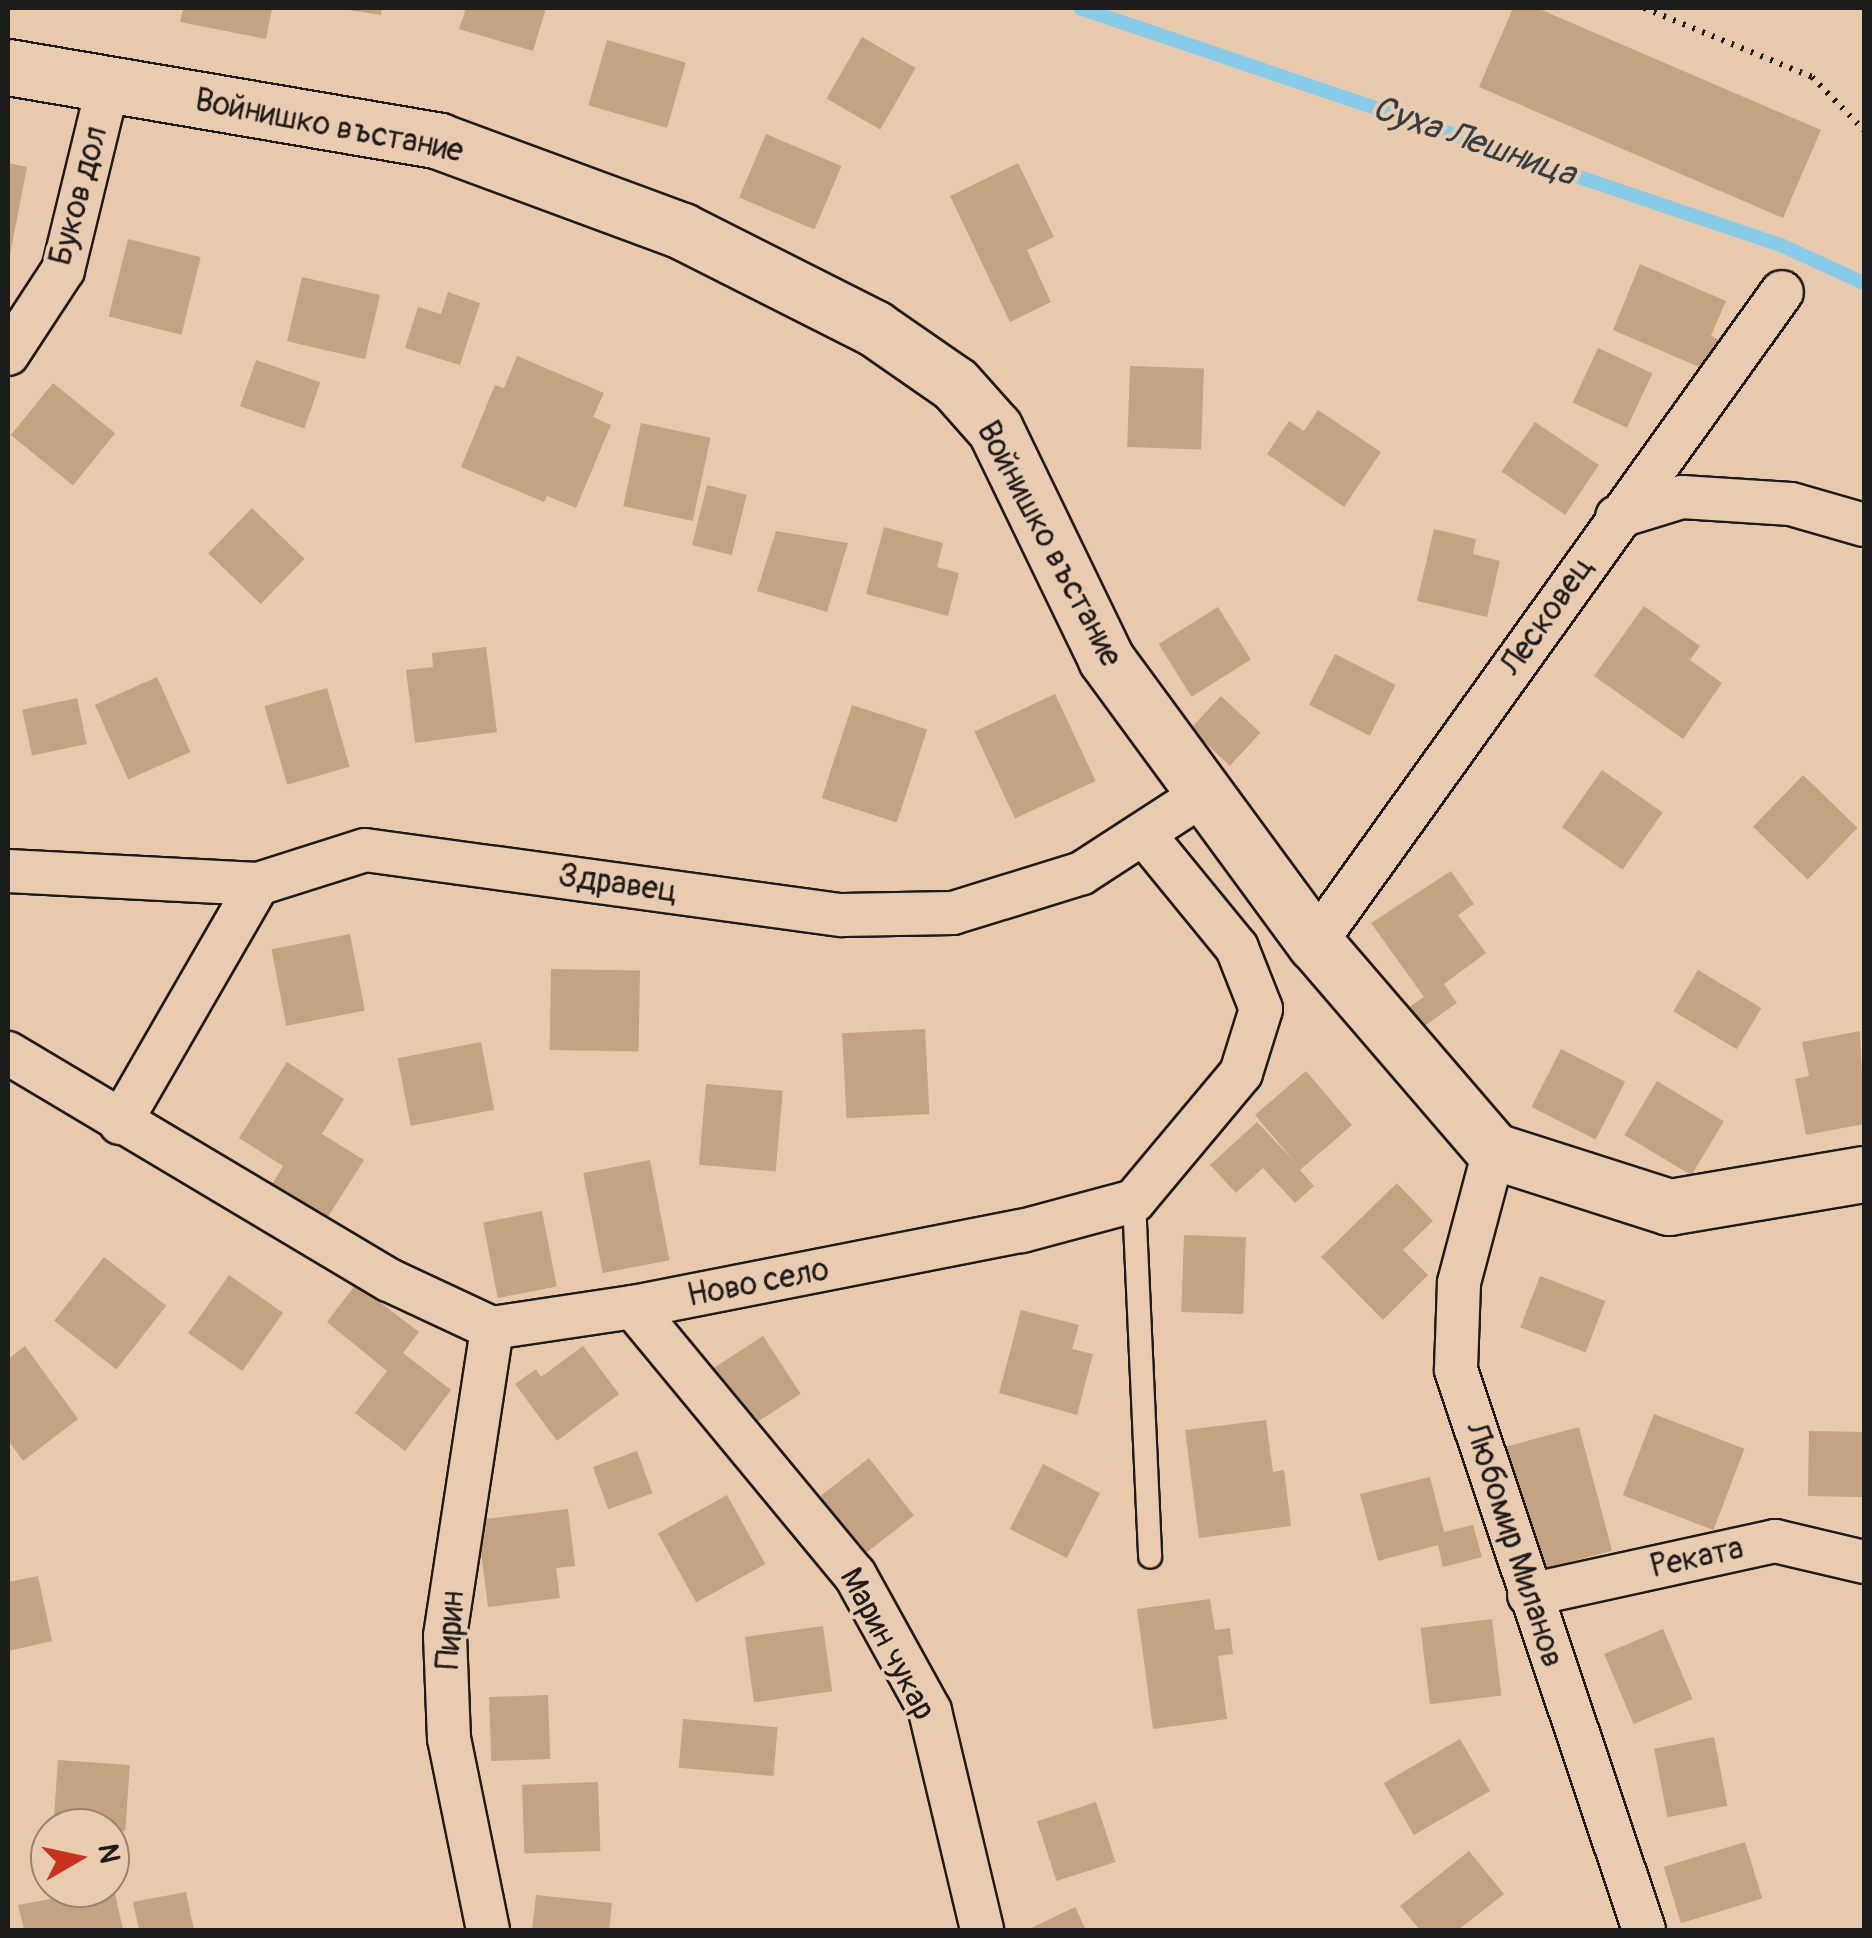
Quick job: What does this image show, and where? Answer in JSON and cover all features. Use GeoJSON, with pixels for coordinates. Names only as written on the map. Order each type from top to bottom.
{"type":"FeatureCollection","features":[{"type":"Feature","properties":{"kind":"street","name":"Войнишко въстание"},"geometry":{"type":"LineString","coordinates":[[8,67],[439,141],[682,230],[914,353],[955,384],[995,430],[1106,660],[1315,943],[1494,1151]]}},
{"type":"Feature","properties":{"kind":"street","name":"Буков дол"},"geometry":{"type":"LineString","coordinates":[[8,354],[63,270],[108,85]]}},
{"type":"Feature","properties":{"kind":"street","name":"Лесковец"},"geometry":{"type":"LineString","coordinates":[[1315,943],[1782,292]]}},
{"type":"Feature","properties":{"kind":"street"},"geometry":{"type":"LineString","coordinates":[[1617,518],[1682,497],[1791,504],[1864,525]]}},
{"type":"Feature","properties":{"kind":"street","name":"Здравец"},"geometry":{"type":"LineString","coordinates":[[8,871],[258,884],[366,850],[842,915],[953,912],[1082,873],[1146,838],[1204,793]]}},
{"type":"Feature","properties":{"kind":"street"},"geometry":{"type":"LineString","coordinates":[[1134,1201],[1240,1073],[1261,1009],[1237,948],[1146,838]]}},
{"type":"Feature","properties":{"kind":"street"},"geometry":{"type":"LineString","coordinates":[[120,1123],[258,884]]}},
{"type":"Feature","properties":{"kind":"street"},"geometry":{"type":"LineString","coordinates":[[8,1053],[390,1280],[492,1328]]}},
{"type":"Feature","properties":{"kind":"street"},"geometry":{"type":"LineString","coordinates":[[1494,1151],[1669,1207],[1864,1174]]}},
{"type":"Feature","properties":{"kind":"street","name":"Любомир Миланов"},"geometry":{"type":"LineString","coordinates":[[1494,1151],[1459,1283],[1456,1370],[1644,1930]]}},
{"type":"Feature","properties":{"kind":"street","name":"Ново село"},"geometry":{"type":"LineString","coordinates":[[492,1328],[633,1307],[1022,1231],[1134,1201]]}},
{"type":"Feature","properties":{"kind":"street","name":"Марин чукар"},"geometry":{"type":"LineString","coordinates":[[633,1307],[855,1576],[930,1711],[982,1930]]}},
{"type":"Feature","properties":{"kind":"street","name":"Пирин"},"geometry":{"type":"LineString","coordinates":[[488,1930],[450,1739],[445,1636],[492,1328]]}},
{"type":"Feature","properties":{"kind":"street","name":"Реката"},"geometry":{"type":"LineString","coordinates":[[1529,1595],[1776,1541],[1864,1562]]}},
{"type":"Feature","properties":{"kind":"lane"},"geometry":{"type":"LineString","coordinates":[[1134,1201],[1150,1557]]}},
{"type":"Feature","properties":{"kind":"path"},"geometry":{"type":"LineString","coordinates":[[1644,8],[1812,77],[1864,130]]}},
{"type":"Feature","properties":{"kind":"building"},"geometry":{"type":"Polygon","coordinates":[[[183,8],[272,8],[266,39],[180,22],[183,8]]]}},
{"type":"Feature","properties":{"kind":"building"},"geometry":{"type":"Polygon","coordinates":[[[336,8],[382,8],[381,15],[336,8]]]}},
{"type":"Feature","properties":{"kind":"building"},"geometry":{"type":"Polygon","coordinates":[[[466,8],[546,8],[533,51],[459,29],[466,8]]]}},
{"type":"Feature","properties":{"kind":"building"},"geometry":{"type":"Polygon","coordinates":[[[1513,8],[1537,8],[1821,130],[1783,218],[1479,87],[1513,8]]]}},
{"type":"Feature","properties":{"kind":"building"},"geometry":{"type":"Polygon","coordinates":[[[862,37],[916,68],[880,129],[826,98],[862,37]]]}},
{"type":"Feature","properties":{"kind":"building"},"geometry":{"type":"Polygon","coordinates":[[[607,40],[686,63],[667,128],[588,105],[607,40]]]}},
{"type":"Feature","properties":{"kind":"building"},"geometry":{"type":"Polygon","coordinates":[[[766,134],[841,166],[815,230],[739,198],[766,134]]]}},
{"type":"Feature","properties":{"kind":"building"},"geometry":{"type":"Polygon","coordinates":[[[8,163],[27,167],[9,260],[8,260],[8,163]]]}},
{"type":"Feature","properties":{"kind":"building"},"geometry":{"type":"Polygon","coordinates":[[[1018,163],[1054,237],[1027,250],[1051,302],[1010,322],[950,196],[1018,163]]]}},
{"type":"Feature","properties":{"kind":"building"},"geometry":{"type":"Polygon","coordinates":[[[128,239],[201,257],[181,335],[109,317],[128,239]]]}},
{"type":"Feature","properties":{"kind":"building"},"geometry":{"type":"Polygon","coordinates":[[[1640,264],[1726,301],[1711,336],[1730,345],[1718,375],[1613,330],[1640,264]]]}},
{"type":"Feature","properties":{"kind":"building"},"geometry":{"type":"Polygon","coordinates":[[[302,277],[380,295],[365,359],[287,341],[302,277]]]}},
{"type":"Feature","properties":{"kind":"building"},"geometry":{"type":"Polygon","coordinates":[[[448,292],[480,303],[460,365],[405,348],[418,307],[441,314],[448,292]]]}},
{"type":"Feature","properties":{"kind":"building"},"geometry":{"type":"Polygon","coordinates":[[[1598,348],[1652,373],[1627,428],[1573,402],[1598,348]]]}},
{"type":"Feature","properties":{"kind":"building"},"geometry":{"type":"Polygon","coordinates":[[[517,356],[604,393],[593,417],[611,425],[576,508],[547,496],[544,502],[461,467],[495,385],[504,388],[517,356]]]}},
{"type":"Feature","properties":{"kind":"building"},"geometry":{"type":"Polygon","coordinates":[[[256,360],[320,382],[304,428],[240,406],[256,360]]]}},
{"type":"Feature","properties":{"kind":"building"},"geometry":{"type":"Polygon","coordinates":[[[1130,366],[1204,369],[1201,450],[1127,447],[1130,366]]]}},
{"type":"Feature","properties":{"kind":"building"},"geometry":{"type":"Polygon","coordinates":[[[53,383],[115,433],[73,485],[11,435],[53,383]]]}},
{"type":"Feature","properties":{"kind":"building"},"geometry":{"type":"Polygon","coordinates":[[[1318,410],[1381,452],[1344,507],[1267,454],[1289,421],[1304,431],[1318,410]]]}},
{"type":"Feature","properties":{"kind":"building"},"geometry":{"type":"Polygon","coordinates":[[[1535,422],[1599,465],[1565,515],[1501,472],[1535,422]]]}},
{"type":"Feature","properties":{"kind":"building"},"geometry":{"type":"Polygon","coordinates":[[[641,423],[710,438],[693,521],[623,506],[641,423]]]}},
{"type":"Feature","properties":{"kind":"building"},"geometry":{"type":"Polygon","coordinates":[[[707,485],[747,495],[732,555],[692,545],[707,485]]]}},
{"type":"Feature","properties":{"kind":"building"},"geometry":{"type":"Polygon","coordinates":[[[252,508],[305,559],[261,604],[208,553],[252,508]]]}},
{"type":"Feature","properties":{"kind":"building"},"geometry":{"type":"Polygon","coordinates":[[[884,527],[943,543],[937,567],[959,573],[948,616],[866,594],[884,527]]]}},
{"type":"Feature","properties":{"kind":"building"},"geometry":{"type":"Polygon","coordinates":[[[1434,529],[1476,539],[1473,554],[1500,561],[1487,617],[1417,601],[1434,529]]]}},
{"type":"Feature","properties":{"kind":"building"},"geometry":{"type":"Polygon","coordinates":[[[776,531],[848,543],[827,612],[757,591],[776,531]]]}},
{"type":"Feature","properties":{"kind":"building"},"geometry":{"type":"Polygon","coordinates":[[[1644,606],[1700,646],[1690,660],[1722,683],[1683,739],[1594,676],[1644,606]]]}},
{"type":"Feature","properties":{"kind":"building"},"geometry":{"type":"Polygon","coordinates":[[[1218,607],[1251,660],[1191,697],[1159,644],[1218,607]]]}},
{"type":"Feature","properties":{"kind":"building"},"geometry":{"type":"Polygon","coordinates":[[[486,647],[497,732],[415,743],[406,670],[433,667],[432,653],[486,647]]]}},
{"type":"Feature","properties":{"kind":"building"},"geometry":{"type":"Polygon","coordinates":[[[1335,654],[1396,685],[1370,736],[1309,705],[1335,654]]]}},
{"type":"Feature","properties":{"kind":"building"},"geometry":{"type":"Polygon","coordinates":[[[157,677],[190,752],[128,780],[95,705],[157,677]]]}},
{"type":"Feature","properties":{"kind":"building"},"geometry":{"type":"Polygon","coordinates":[[[327,688],[350,767],[287,785],[265,706],[327,688]]]}},
{"type":"Feature","properties":{"kind":"building"},"geometry":{"type":"Polygon","coordinates":[[[1055,694],[1096,781],[1015,819],[974,732],[1055,694]]]}},
{"type":"Feature","properties":{"kind":"building"},"geometry":{"type":"Polygon","coordinates":[[[1221,696],[1260,733],[1230,766],[1190,729],[1221,696]]]}},
{"type":"Feature","properties":{"kind":"building"},"geometry":{"type":"Polygon","coordinates":[[[77,698],[87,744],[32,756],[22,710],[77,698]]]}},
{"type":"Feature","properties":{"kind":"building"},"geometry":{"type":"Polygon","coordinates":[[[852,705],[927,729],[897,823],[822,798],[852,705]]]}},
{"type":"Feature","properties":{"kind":"building"},"geometry":{"type":"Polygon","coordinates":[[[1602,770],[1663,812],[1622,870],[1562,827],[1602,770]]]}},
{"type":"Feature","properties":{"kind":"building"},"geometry":{"type":"Polygon","coordinates":[[[1803,775],[1858,828],[1808,880],[1753,827],[1803,775]]]}},
{"type":"Feature","properties":{"kind":"building"},"geometry":{"type":"Polygon","coordinates":[[[1451,871],[1474,904],[1458,915],[1486,953],[1444,984],[1457,1003],[1423,1027],[1409,1007],[1424,997],[1371,923],[1451,871]]]}},
{"type":"Feature","properties":{"kind":"building"},"geometry":{"type":"Polygon","coordinates":[[[350,934],[365,1011],[286,1026],[271,949],[350,934]]]}},
{"type":"Feature","properties":{"kind":"building"},"geometry":{"type":"Polygon","coordinates":[[[551,969],[640,971],[639,1052],[550,1050],[551,969]]]}},
{"type":"Feature","properties":{"kind":"building"},"geometry":{"type":"Polygon","coordinates":[[[1698,970],[1761,1008],[1737,1049],[1673,1011],[1698,970]]]}},
{"type":"Feature","properties":{"kind":"building"},"geometry":{"type":"Polygon","coordinates":[[[925,1029],[929,1114],[847,1118],[842,1033],[925,1029]]]}},
{"type":"Feature","properties":{"kind":"building"},"geometry":{"type":"Polygon","coordinates":[[[1860,1031],[1864,1124],[1806,1135],[1795,1079],[1809,1076],[1802,1042],[1860,1031]]]}},
{"type":"Feature","properties":{"kind":"building"},"geometry":{"type":"Polygon","coordinates":[[[481,1042],[494,1110],[411,1126],[398,1058],[481,1042]]]}},
{"type":"Feature","properties":{"kind":"building"},"geometry":{"type":"Polygon","coordinates":[[[1561,1049],[1625,1082],[1596,1140],[1531,1107],[1561,1049]]]}},
{"type":"Feature","properties":{"kind":"building"},"geometry":{"type":"Polygon","coordinates":[[[287,1062],[344,1099],[322,1134],[364,1160],[324,1223],[270,1188],[283,1166],[239,1138],[287,1062]]]}},
{"type":"Feature","properties":{"kind":"building"},"geometry":{"type":"Polygon","coordinates":[[[1306,1071],[1352,1125],[1300,1170],[1314,1186],[1295,1203],[1263,1168],[1236,1193],[1210,1165],[1257,1122],[1295,1162],[1255,1115],[1306,1071]]]}},
{"type":"Feature","properties":{"kind":"building"},"geometry":{"type":"Polygon","coordinates":[[[1657,1081],[1724,1121],[1691,1175],[1625,1135],[1657,1081]]]}},
{"type":"Feature","properties":{"kind":"building"},"geometry":{"type":"Polygon","coordinates":[[[706,1084],[783,1091],[776,1171],[699,1165],[706,1084]]]}},
{"type":"Feature","properties":{"kind":"building"},"geometry":{"type":"Polygon","coordinates":[[[650,1160],[669,1260],[603,1273],[583,1173],[650,1160]]]}},
{"type":"Feature","properties":{"kind":"building"},"geometry":{"type":"Polygon","coordinates":[[[1397,1183],[1433,1221],[1403,1250],[1428,1275],[1383,1320],[1321,1257],[1397,1183]]]}},
{"type":"Feature","properties":{"kind":"building"},"geometry":{"type":"Polygon","coordinates":[[[542,1211],[557,1287],[498,1298],[483,1222],[542,1211]]]}},
{"type":"Feature","properties":{"kind":"building"},"geometry":{"type":"Polygon","coordinates":[[[1184,1235],[1246,1237],[1243,1314],[1181,1312],[1184,1235]]]}},
{"type":"Feature","properties":{"kind":"building"},"geometry":{"type":"Polygon","coordinates":[[[104,1257],[166,1306],[116,1369],[54,1321],[104,1257]]]}},
{"type":"Feature","properties":{"kind":"building"},"geometry":{"type":"Polygon","coordinates":[[[229,1275],[283,1313],[242,1371],[188,1333],[229,1275]]]}},
{"type":"Feature","properties":{"kind":"building"},"geometry":{"type":"Polygon","coordinates":[[[1540,1276],[1605,1301],[1586,1352],[1520,1327],[1540,1276]]]}},
{"type":"Feature","properties":{"kind":"building"},"geometry":{"type":"Polygon","coordinates":[[[356,1284],[419,1332],[403,1353],[451,1390],[405,1451],[355,1413],[387,1371],[327,1322],[356,1284]]]}},
{"type":"Feature","properties":{"kind":"building"},"geometry":{"type":"Polygon","coordinates":[[[1021,1310],[1079,1325],[1072,1349],[1093,1354],[1077,1415],[999,1393],[1021,1310]]]}},
{"type":"Feature","properties":{"kind":"building"},"geometry":{"type":"Polygon","coordinates":[[[763,1336],[801,1394],[748,1428],[710,1370],[763,1336]]]}},
{"type":"Feature","properties":{"kind":"building"},"geometry":{"type":"Polygon","coordinates":[[[25,1346],[78,1419],[23,1461],[8,1440],[8,1359],[25,1346]]]}},
{"type":"Feature","properties":{"kind":"building"},"geometry":{"type":"Polygon","coordinates":[[[583,1346],[619,1394],[557,1441],[515,1384],[536,1369],[541,1377],[583,1346]]]}},
{"type":"Feature","properties":{"kind":"building"},"geometry":{"type":"Polygon","coordinates":[[[1654,1414],[1745,1449],[1713,1530],[1623,1495],[1654,1414]]]}},
{"type":"Feature","properties":{"kind":"building"},"geometry":{"type":"Polygon","coordinates":[[[1266,1420],[1273,1472],[1284,1470],[1291,1526],[1199,1538],[1185,1430],[1266,1420]]]}},
{"type":"Feature","properties":{"kind":"building"},"geometry":{"type":"Polygon","coordinates":[[[1579,1427],[1612,1551],[1536,1571],[1503,1447],[1579,1427]]]}},
{"type":"Feature","properties":{"kind":"building"},"geometry":{"type":"Polygon","coordinates":[[[1809,1431],[1864,1432],[1863,1497],[1808,1496],[1809,1431]]]}},
{"type":"Feature","properties":{"kind":"building"},"geometry":{"type":"Polygon","coordinates":[[[637,1451],[652,1493],[608,1509],[593,1467],[637,1451]]]}},
{"type":"Feature","properties":{"kind":"building"},"geometry":{"type":"Polygon","coordinates":[[[869,1458],[914,1516],[858,1559],[813,1502],[869,1458]]]}},
{"type":"Feature","properties":{"kind":"building"},"geometry":{"type":"Polygon","coordinates":[[[1043,1464],[1100,1493],[1067,1558],[1010,1529],[1043,1464]]]}},
{"type":"Feature","properties":{"kind":"building"},"geometry":{"type":"Polygon","coordinates":[[[1430,1477],[1444,1532],[1473,1525],[1482,1557],[1443,1567],[1438,1545],[1378,1561],[1360,1494],[1430,1477]]]}},
{"type":"Feature","properties":{"kind":"building"},"geometry":{"type":"Polygon","coordinates":[[[727,1495],[765,1564],[696,1602],[658,1533],[727,1495]]]}},
{"type":"Feature","properties":{"kind":"building"},"geometry":{"type":"Polygon","coordinates":[[[568,1509],[575,1566],[556,1568],[560,1598],[488,1607],[477,1520],[568,1509]]]}},
{"type":"Feature","properties":{"kind":"building"},"geometry":{"type":"Polygon","coordinates":[[[38,1576],[52,1641],[8,1651],[8,1582],[38,1576]]]}},
{"type":"Feature","properties":{"kind":"building"},"geometry":{"type":"Polygon","coordinates":[[[1210,1599],[1215,1630],[1230,1628],[1233,1654],[1218,1656],[1227,1719],[1153,1729],[1137,1609],[1210,1599]]]}},
{"type":"Feature","properties":{"kind":"building"},"geometry":{"type":"Polygon","coordinates":[[[1492,1619],[1501,1695],[1430,1704],[1421,1628],[1492,1619]]]}},
{"type":"Feature","properties":{"kind":"building"},"geometry":{"type":"Polygon","coordinates":[[[823,1626],[832,1691],[754,1702],[745,1637],[823,1626]]]}},
{"type":"Feature","properties":{"kind":"building"},"geometry":{"type":"Polygon","coordinates":[[[1663,1629],[1693,1699],[1634,1724],[1604,1654],[1663,1629]]]}},
{"type":"Feature","properties":{"kind":"building"},"geometry":{"type":"Polygon","coordinates":[[[548,1695],[550,1759],[491,1761],[489,1697],[548,1695]]]}},
{"type":"Feature","properties":{"kind":"building"},"geometry":{"type":"Polygon","coordinates":[[[683,1719],[778,1727],[773,1776],[679,1768],[683,1719]]]}},
{"type":"Feature","properties":{"kind":"building"},"geometry":{"type":"Polygon","coordinates":[[[1714,1737],[1727,1806],[1667,1817],[1654,1749],[1714,1737]]]}},
{"type":"Feature","properties":{"kind":"building"},"geometry":{"type":"Polygon","coordinates":[[[1460,1739],[1490,1791],[1414,1835],[1384,1783],[1460,1739]]]}},
{"type":"Feature","properties":{"kind":"building"},"geometry":{"type":"Polygon","coordinates":[[[58,1760],[130,1765],[127,1808],[55,1808],[58,1760]]]}},
{"type":"Feature","properties":{"kind":"building"},"geometry":{"type":"Polygon","coordinates":[[[598,1782],[600,1851],[524,1854],[522,1785],[598,1782]]]}},
{"type":"Feature","properties":{"kind":"building"},"geometry":{"type":"Polygon","coordinates":[[[1096,1802],[1115,1862],[1057,1881],[1037,1821],[1096,1802]]]}},
{"type":"Feature","properties":{"kind":"building"},"geometry":{"type":"Polygon","coordinates":[[[1745,1842],[1762,1898],[1681,1923],[1664,1867],[1745,1842]]]}},
{"type":"Feature","properties":{"kind":"building"},"geometry":{"type":"Polygon","coordinates":[[[1469,1851],[1504,1894],[1458,1930],[1420,1930],[1400,1906],[1469,1851]]]}},
{"type":"Feature","properties":{"kind":"building"},"geometry":{"type":"Polygon","coordinates":[[[186,1892],[194,1930],[139,1930],[133,1902],[186,1892]]]}},
{"type":"Feature","properties":{"kind":"building"},"geometry":{"type":"Polygon","coordinates":[[[536,1895],[612,1903],[609,1930],[532,1930],[536,1895]]]}},
{"type":"Feature","properties":{"kind":"building"},"geometry":{"type":"Polygon","coordinates":[[[18,1905],[118,1908],[123,1930],[24,1930],[18,1905]]]}},
{"type":"Feature","properties":{"kind":"building"},"geometry":{"type":"Polygon","coordinates":[[[1075,1907],[1086,1930],[1027,1930],[1075,1907]]]}},
{"type":"Feature","properties":{"kind":"waterway","name":"Суха Лешница"},"geometry":{"type":"LineString","coordinates":[[1080,8],[1783,246],[1864,283]]}}]}
